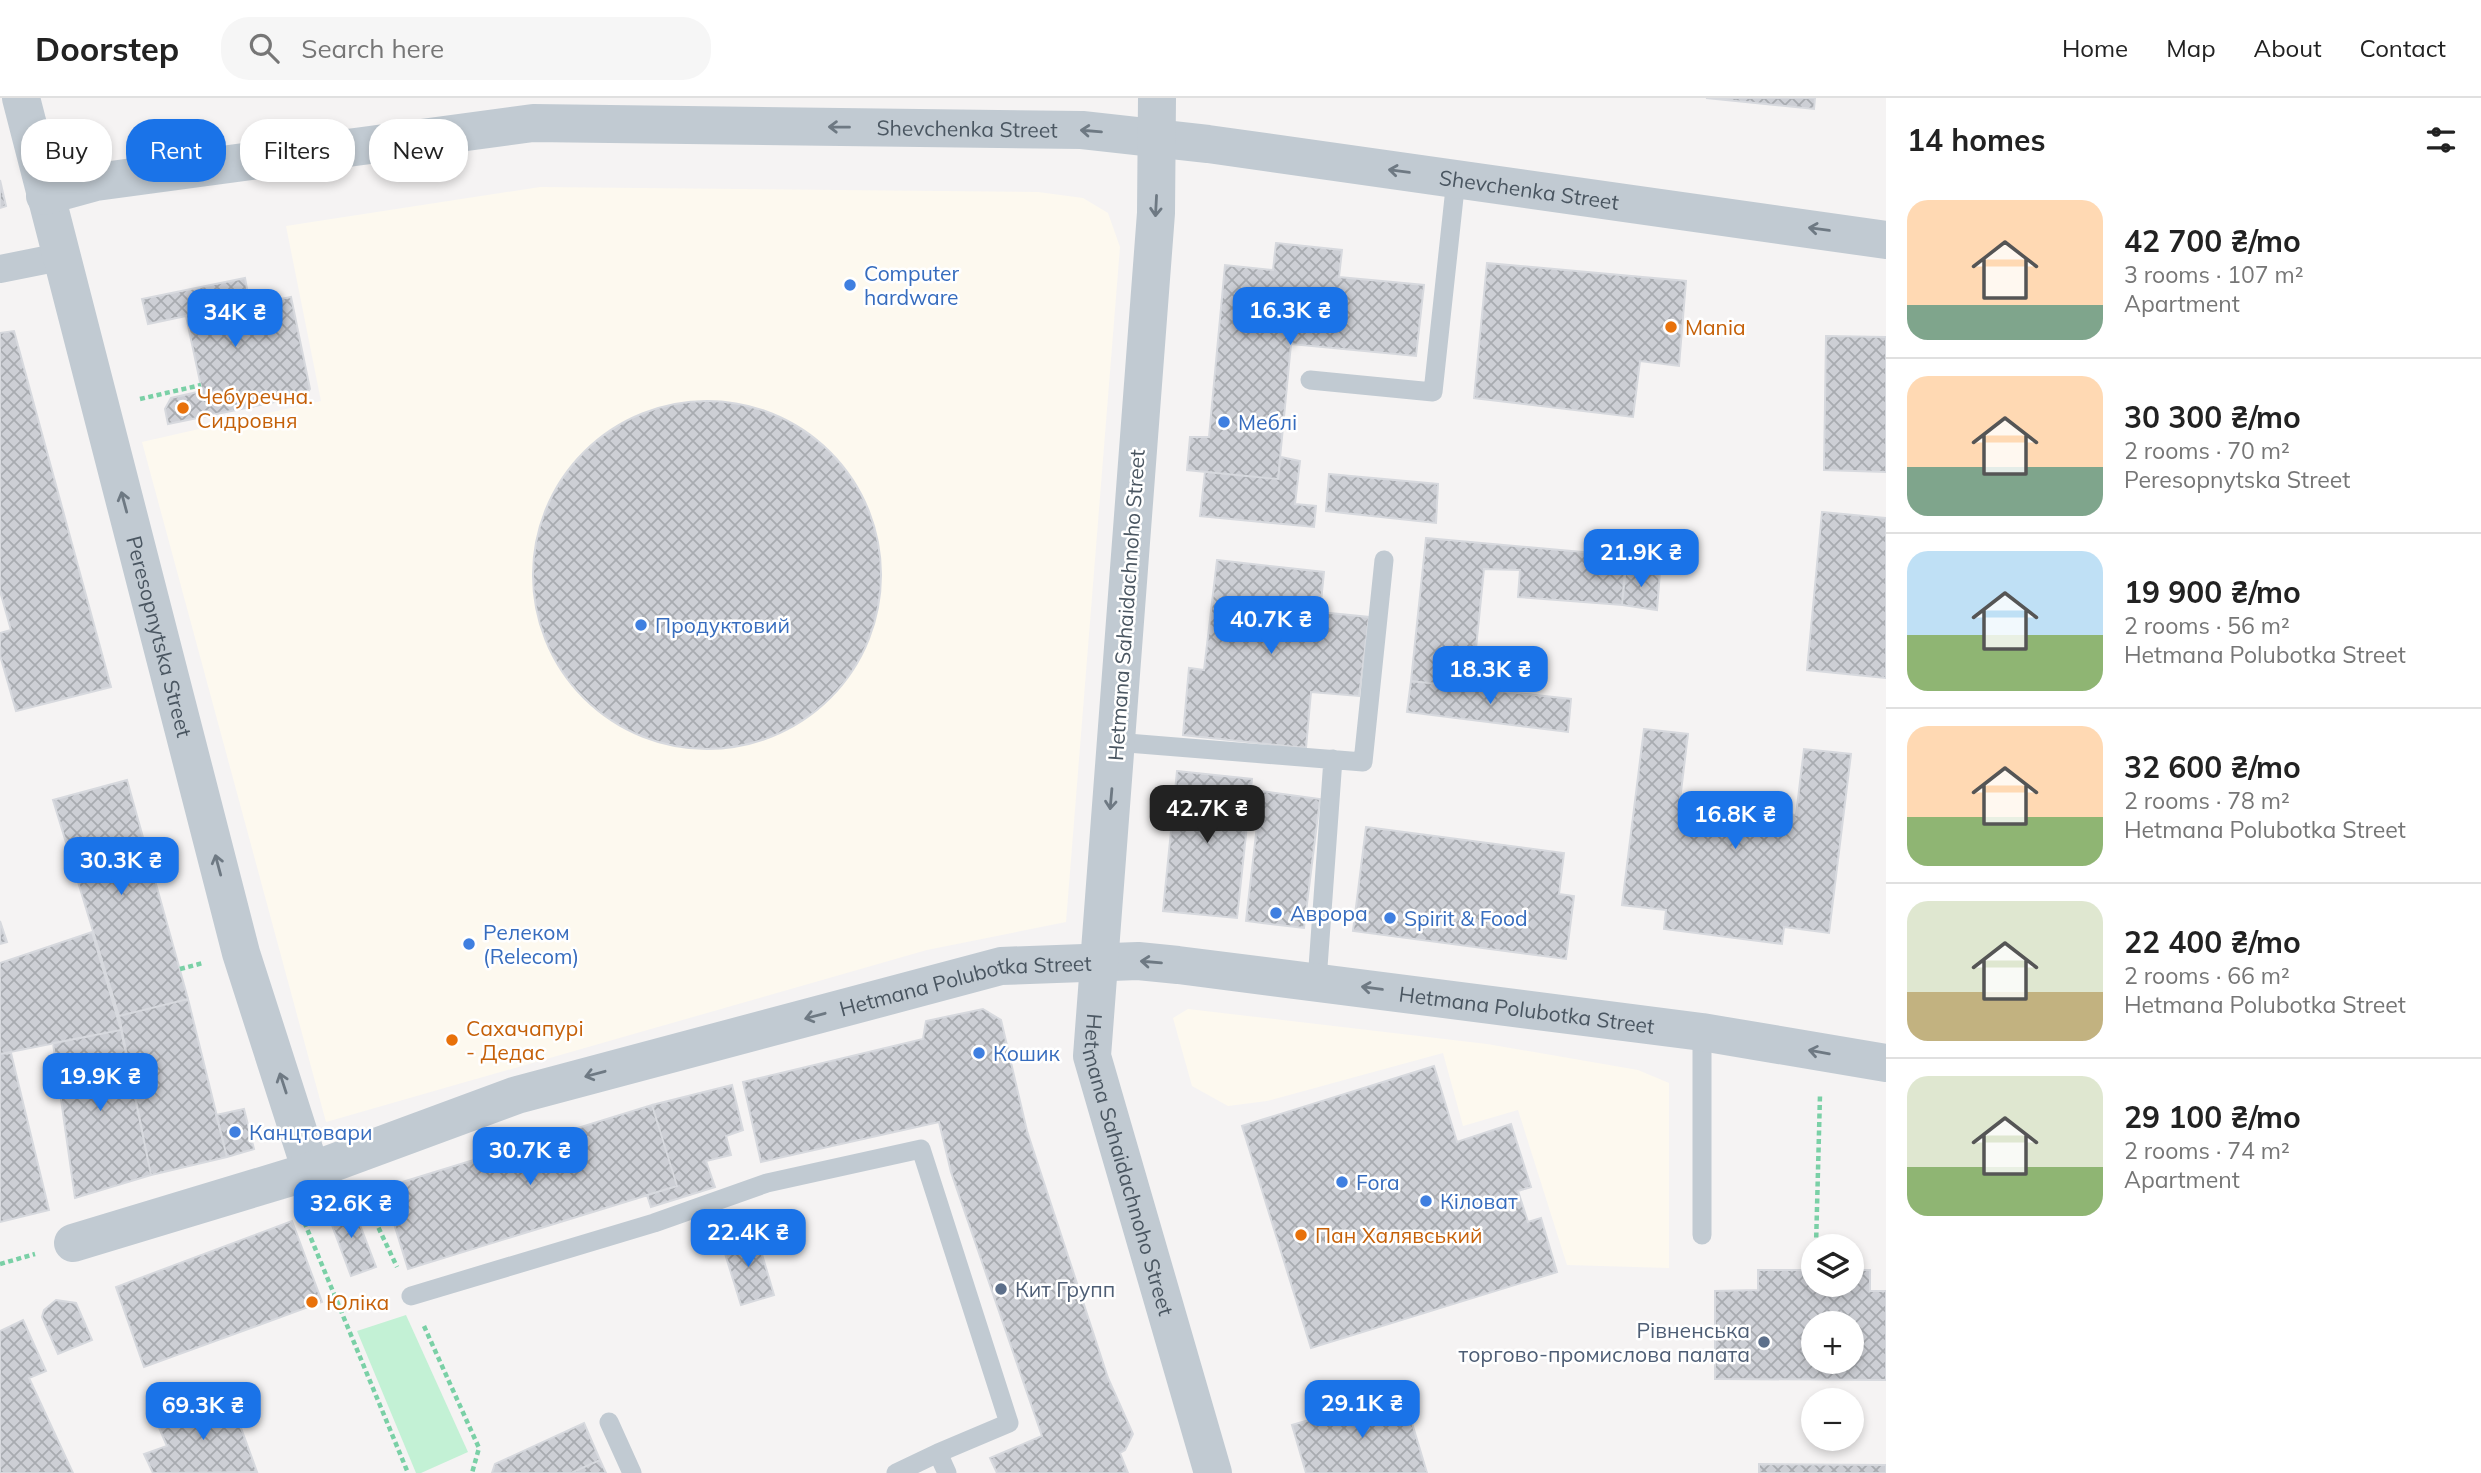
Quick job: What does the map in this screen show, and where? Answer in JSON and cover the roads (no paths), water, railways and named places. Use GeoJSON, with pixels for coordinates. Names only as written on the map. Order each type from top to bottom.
{"type":"FeatureCollection","features":[{"type":"Feature","properties":{"kind":"street","name":"Peresopnytska Street"},"geometry":{"type":"LineString","coordinates":[[21,98],[241,953],[311,1171]]}},
{"type":"Feature","properties":{"kind":"street","name":"Hetmana Sahaidachnoho Street"},"geometry":{"type":"LineString","coordinates":[[1157,98],[1159,138],[1097,962],[1093,1056],[1213,1473]]}},
{"type":"Feature","properties":{"kind":"street","name":"Shevchenka Street"},"geometry":{"type":"LineString","coordinates":[[45,196],[108,180],[533,123],[1082,130],[1159,138],[1886,240]]}},
{"type":"Feature","properties":{"kind":"street"},"geometry":{"type":"LineString","coordinates":[[0,269],[60,257]]}},
{"type":"Feature","properties":{"kind":"street","name":"Hetmana Polubotka Street"},"geometry":{"type":"LineString","coordinates":[[73,1243],[311,1171],[517,1095],[1001,966],[1138,961],[1317,981],[1702,1032],[1886,1063]]}},
{"type":"Feature","properties":{"kind":"lane"},"geometry":{"type":"LineString","coordinates":[[1310,380],[1433,392],[1456,179]]}},
{"type":"Feature","properties":{"kind":"lane"},"geometry":{"type":"LineString","coordinates":[[1115,742],[1363,762],[1384,560]]}},
{"type":"Feature","properties":{"kind":"lane"},"geometry":{"type":"LineString","coordinates":[[1317,981],[1333,759]]}},
{"type":"Feature","properties":{"kind":"lane"},"geometry":{"type":"LineString","coordinates":[[1702,1032],[1702,1236]]}},
{"type":"Feature","properties":{"kind":"lane"},"geometry":{"type":"LineString","coordinates":[[411,1296],[654,1223],[767,1183],[921,1149],[1009,1423],[896,1473]]}},
{"type":"Feature","properties":{"kind":"lane"},"geometry":{"type":"LineString","coordinates":[[609,1422],[632,1473]]}},
{"type":"Feature","properties":{"kind":"lane"},"geometry":{"type":"LineString","coordinates":[[938,1453],[947,1473]]}},
{"type":"Feature","properties":{"kind":"place","name":"Computer hardware"},"geometry":{"type":"Point","coordinates":[850,285]}},
{"type":"Feature","properties":{"kind":"place","name":"Mania"},"geometry":{"type":"Point","coordinates":[1671,327]}},
{"type":"Feature","properties":{"kind":"place","name":"Чебуречна. Сидровня"},"geometry":{"type":"Point","coordinates":[183,408]}},
{"type":"Feature","properties":{"kind":"place","name":"Меблі"},"geometry":{"type":"Point","coordinates":[1224,422]}},
{"type":"Feature","properties":{"kind":"place","name":"Продуктовий"},"geometry":{"type":"Point","coordinates":[641,625]}},
{"type":"Feature","properties":{"kind":"place","name":"Аврора"},"geometry":{"type":"Point","coordinates":[1276,913]}},
{"type":"Feature","properties":{"kind":"place","name":"Spirit & Food"},"geometry":{"type":"Point","coordinates":[1390,918]}},
{"type":"Feature","properties":{"kind":"place","name":"Релеком (Relecom)"},"geometry":{"type":"Point","coordinates":[469,944]}},
{"type":"Feature","properties":{"kind":"place","name":"Сахачапурі - Дедас"},"geometry":{"type":"Point","coordinates":[452,1040]}},
{"type":"Feature","properties":{"kind":"place","name":"Кошик"},"geometry":{"type":"Point","coordinates":[979,1053]}},
{"type":"Feature","properties":{"kind":"place","name":"Канцтовари"},"geometry":{"type":"Point","coordinates":[235,1132]}},
{"type":"Feature","properties":{"kind":"place","name":"Fora"},"geometry":{"type":"Point","coordinates":[1342,1182]}},
{"type":"Feature","properties":{"kind":"place","name":"Кіловат"},"geometry":{"type":"Point","coordinates":[1426,1201]}},
{"type":"Feature","properties":{"kind":"place","name":"Пан Халявський"},"geometry":{"type":"Point","coordinates":[1301,1235]}},
{"type":"Feature","properties":{"kind":"place","name":"Кит Групп"},"geometry":{"type":"Point","coordinates":[1001,1289]}},
{"type":"Feature","properties":{"kind":"place","name":"Юліка"},"geometry":{"type":"Point","coordinates":[312,1302]}},
{"type":"Feature","properties":{"kind":"place","name":"Рівненська торгово-промислова палата"},"geometry":{"type":"Point","coordinates":[1764,1342]}}]}
